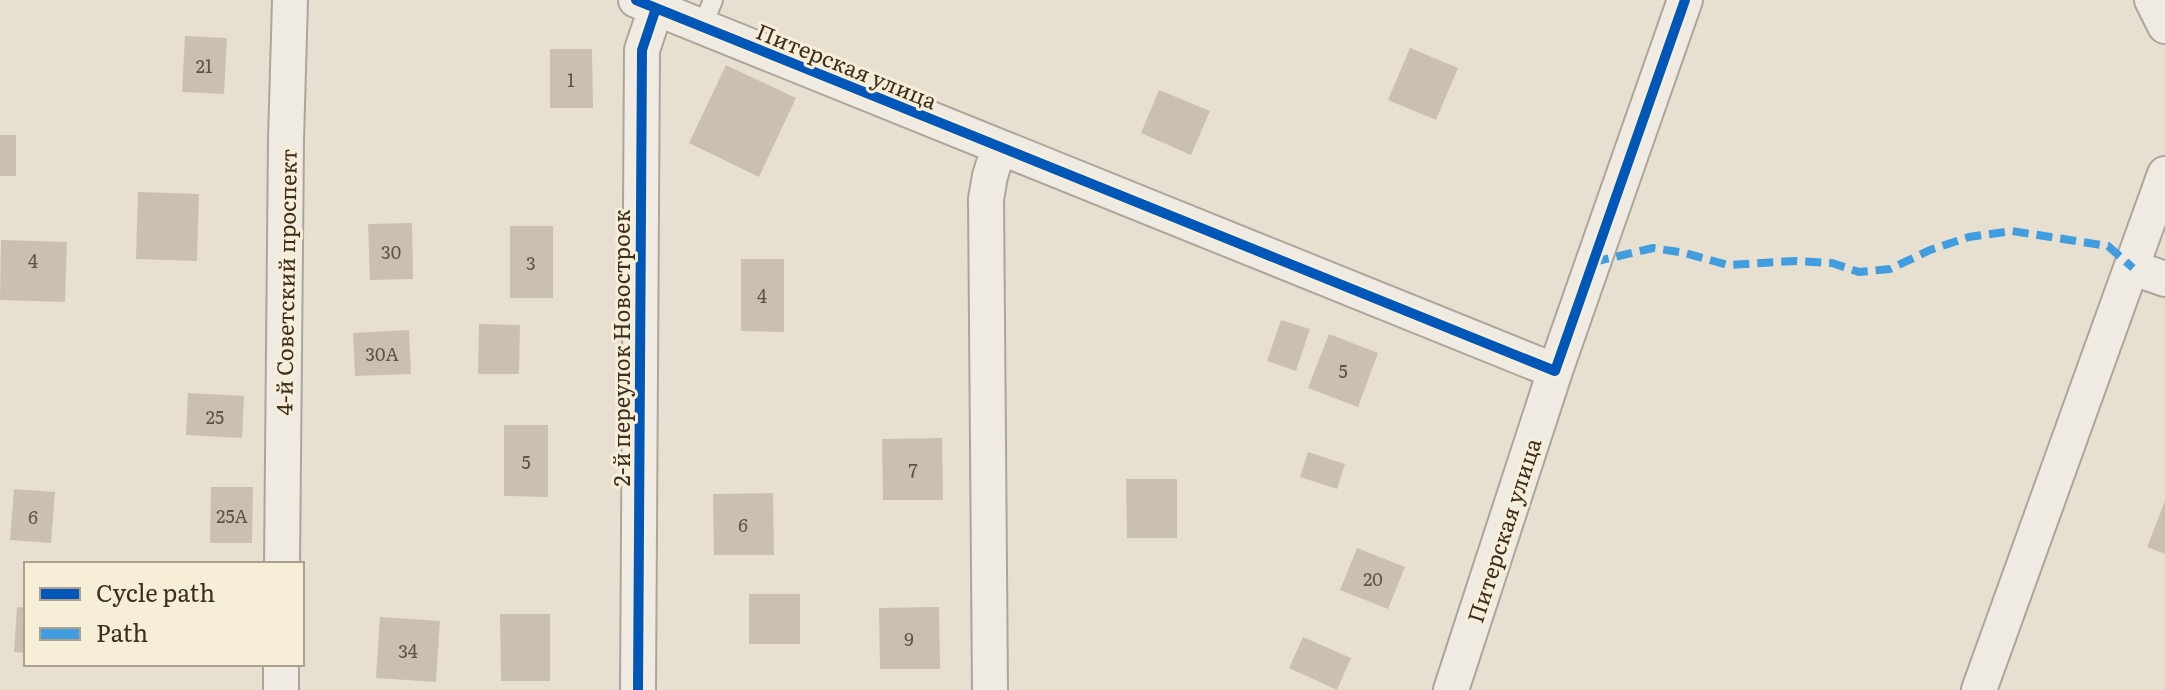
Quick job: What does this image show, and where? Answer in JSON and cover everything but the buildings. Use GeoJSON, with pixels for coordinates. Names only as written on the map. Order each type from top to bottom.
{"type":"FeatureCollection","features":[{"type":"Feature","properties":{"kind":"street","name":"4-й Советский проспект"},"geometry":{"type":"LineString","coordinates":[[282,562],[290,0]]}},
{"type":"Feature","properties":{"kind":"street","name":"Питерская улица"},"geometry":{"type":"LineString","coordinates":[[1451,690],[1555,371],[1685,0]]}},
{"type":"Feature","properties":{"kind":"street"},"geometry":{"type":"LineString","coordinates":[[2152,0],[2165,26]]}},
{"type":"Feature","properties":{"kind":"street","name":"Питерская улица"},"geometry":{"type":"LineString","coordinates":[[646,4],[708,13],[999,148],[1555,371]]}},
{"type":"Feature","properties":{"kind":"street","name":"2-й переулок Новостроек"},"geometry":{"type":"LineString","coordinates":[[638,690],[642,50],[646,4]]}},
{"type":"Feature","properties":{"kind":"street"},"geometry":{"type":"LineString","coordinates":[[990,690],[986,199],[999,148]]}},
{"type":"Feature","properties":{"kind":"street"},"geometry":{"type":"LineString","coordinates":[[1979,690],[2149,273],[2165,174]]}},
{"type":"Feature","properties":{"kind":"street"},"geometry":{"type":"LineString","coordinates":[[281,666],[281,690]]}},
{"type":"Feature","properties":{"kind":"marked path"},"geometry":{"type":"LineString","coordinates":[[1593,262],[1653,248],[1728,265],[1796,261],[1832,263],[1859,272],[1890,269],[1930,250],[1969,237],[2012,231],[2108,246],[2133,268]]}},
{"type":"Feature","properties":{"kind":"cycle path"},"geometry":{"type":"LineString","coordinates":[[636,0],[1555,371],[1685,0]]}},
{"type":"Feature","properties":{"kind":"cycle path"},"geometry":{"type":"LineString","coordinates":[[638,690],[642,50],[656,8]]}}]}
